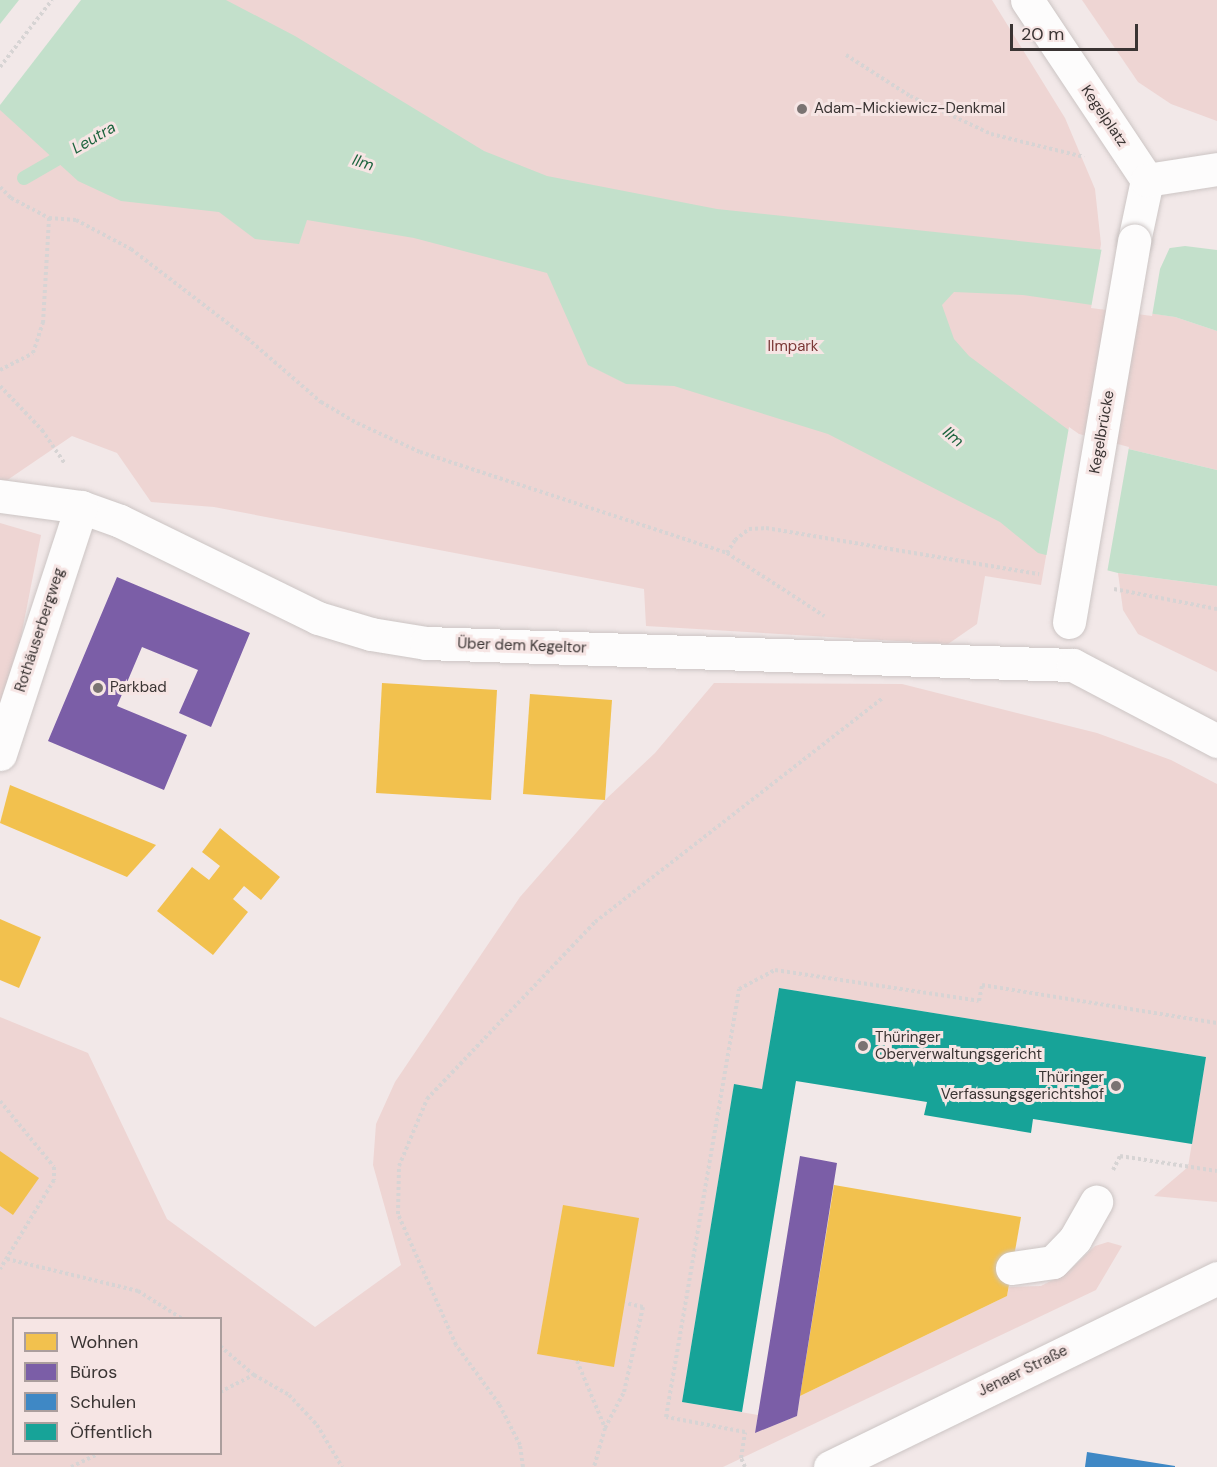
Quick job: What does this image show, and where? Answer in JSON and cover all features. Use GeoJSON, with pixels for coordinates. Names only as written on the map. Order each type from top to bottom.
{"type":"FeatureCollection","features":[{"type":"Feature","properties":{"kind":"street","name":"Kegelplatz"},"geometry":{"type":"LineString","coordinates":[[1027,0],[1147,180]]}},
{"type":"Feature","properties":{"kind":"street"},"geometry":{"type":"LineString","coordinates":[[1147,180],[1217,169]]}},
{"type":"Feature","properties":{"kind":"street","name":"Kegelbrücke"},"geometry":{"type":"LineString","coordinates":[[1073,665],[1069,622],[1134,241],[1147,180]]}},
{"type":"Feature","properties":{"kind":"street","name":"Über dem Kegeltor"},"geometry":{"type":"LineString","coordinates":[[0,496],[81,507],[120,520],[318,618],[371,634],[426,643],[862,658],[934,658],[1073,665],[1217,741]]}},
{"type":"Feature","properties":{"kind":"street","name":"Rothäuserbergweg"},"geometry":{"type":"LineString","coordinates":[[0,754],[81,507]]}},
{"type":"Feature","properties":{"kind":"street"},"geometry":{"type":"LineString","coordinates":[[1012,1268],[1053,1262],[1075,1239],[1096,1202]]}},
{"type":"Feature","properties":{"kind":"street","name":"Jenaer Straße"},"geometry":{"type":"LineString","coordinates":[[830,1467],[1217,1278]]}},
{"type":"Feature","properties":{"kind":"path"},"geometry":{"type":"LineString","coordinates":[[0,67],[52,0]]}},
{"type":"Feature","properties":{"kind":"path"},"geometry":{"type":"LineString","coordinates":[[846,55],[910,96],[991,134],[1063,150],[1147,180]]}},
{"type":"Feature","properties":{"kind":"path"},"geometry":{"type":"LineString","coordinates":[[0,187],[11,198],[49,218],[76,220],[131,249],[248,338],[321,402],[357,423],[420,452],[728,553],[842,628],[862,658]]}},
{"type":"Feature","properties":{"kind":"path"},"geometry":{"type":"LineString","coordinates":[[0,370],[33,353],[43,322],[49,218]]}},
{"type":"Feature","properties":{"kind":"path"},"geometry":{"type":"LineString","coordinates":[[0,386],[42,430],[63,461],[81,507]]}},
{"type":"Feature","properties":{"kind":"path"},"geometry":{"type":"LineString","coordinates":[[728,553],[735,540],[749,530],[766,528],[1048,575]]}},
{"type":"Feature","properties":{"kind":"path"},"geometry":{"type":"LineString","coordinates":[[1142,595],[1217,609]]}},
{"type":"Feature","properties":{"kind":"path"},"geometry":{"type":"LineString","coordinates":[[523,1467],[520,1445],[499,1404],[456,1346],[398,1214],[399,1166],[427,1099],[595,922],[934,658]]}},
{"type":"Feature","properties":{"kind":"path"},"geometry":{"type":"LineString","coordinates":[[745,1467],[741,1458],[745,1432],[666,1417],[739,989],[775,970],[979,1001],[982,985],[1217,1023]]}},
{"type":"Feature","properties":{"kind":"path"},"geometry":{"type":"LineString","coordinates":[[0,1101],[54,1167],[54,1180],[0,1269]]}},
{"type":"Feature","properties":{"kind":"path"},"geometry":{"type":"LineString","coordinates":[[1096,1202],[1120,1156],[1217,1172]]}},
{"type":"Feature","properties":{"kind":"path"},"geometry":{"type":"LineString","coordinates":[[7,1259],[138,1291],[179,1317]]}},
{"type":"Feature","properties":{"kind":"path"},"geometry":{"type":"LineString","coordinates":[[594,1467],[605,1428],[624,1392],[643,1307],[625,1303]]}},
{"type":"Feature","properties":{"kind":"path"},"geometry":{"type":"LineString","coordinates":[[222,1349],[254,1375],[289,1395],[316,1425],[342,1467]]}},
{"type":"Feature","properties":{"kind":"path"},"geometry":{"type":"LineString","coordinates":[[577,1361],[605,1428]]}},
{"type":"Feature","properties":{"kind":"path"},"geometry":{"type":"LineString","coordinates":[[222,1391],[254,1375]]}},
{"type":"Feature","properties":{"kind":"path"},"geometry":{"type":"LineString","coordinates":[[71,1467],[96,1455]]}},
{"type":"Feature","properties":{"kind":"green space","name":"Ilmpark"},"geometry":{"type":"Polygon","coordinates":[[[0,0],[992,0],[1065,118],[1095,189],[1101,244],[1091,304],[1175,317],[1217,331],[1217,470],[1078,437],[1068,430],[1041,585],[985,576],[977,624],[948,644],[646,626],[644,589],[214,507],[151,502],[117,453],[72,436],[0,485],[0,0]]]}},
{"type":"Feature","properties":{"kind":"green space"},"geometry":{"type":"Polygon","coordinates":[[[1082,0],[1217,0],[1217,121],[1171,104],[1138,82],[1082,0]]]}},
{"type":"Feature","properties":{"kind":"green space"},"geometry":{"type":"Polygon","coordinates":[[[0,523],[41,535],[17,657],[0,705],[0,523]]]}},
{"type":"Feature","properties":{"kind":"green space"},"geometry":{"type":"Polygon","coordinates":[[[1118,573],[1217,586],[1217,672],[1138,634],[1123,610],[1118,573]]]}},
{"type":"Feature","properties":{"kind":"green space"},"geometry":{"type":"Polygon","coordinates":[[[714,683],[902,684],[1097,733],[1171,760],[1217,784],[1217,1202],[1154,1196],[1188,1167],[1206,1057],[779,988],[762,1089],[734,1084],[682,1402],[758,1415],[755,1433],[797,1416],[800,1396],[1007,1296],[1009,1287],[1041,1286],[1068,1272],[1095,1246],[1108,1242],[1122,1246],[1096,1290],[723,1467],[0,1467],[0,1017],[88,1053],[167,1219],[315,1327],[401,1265],[373,1165],[376,1124],[395,1082],[520,897],[605,800],[655,753],[714,683]]]}},
{"type":"Feature","properties":{"kind":"water","name":"Ilm"},"geometry":{"type":"Polygon","coordinates":[[[0,0],[226,0],[295,36],[484,151],[547,176],[717,209],[1133,253],[1185,246],[1217,250],[1217,331],[1175,317],[1023,295],[954,292],[942,305],[954,339],[969,356],[1078,437],[1217,470],[1217,586],[1118,573],[1038,553],[1000,522],[828,434],[674,386],[626,384],[588,365],[547,273],[414,238],[307,220],[299,244],[255,239],[219,212],[121,201],[78,181],[0,110],[0,0]]]}},
{"type":"Feature","properties":{"kind":"pier"},"geometry":{"type":"Polygon","coordinates":[[[19,0],[81,0],[0,105],[0,24],[19,0]]]}},
{"type":"Feature","properties":{"kind":"pier"},"geometry":{"type":"Polygon","coordinates":[[[1171,245],[1160,269],[1152,316],[1091,308],[1102,247],[1133,250],[1171,245]]]}},
{"type":"Feature","properties":{"kind":"pier"},"geometry":{"type":"Polygon","coordinates":[[[1069,427],[1079,434],[1129,447],[1107,573],[1046,558],[1069,427]]]}},
{"type":"Feature","properties":{"kind":"building: Wohnen"},"geometry":{"type":"Polygon","coordinates":[[[382,683],[497,690],[491,800],[376,793],[382,683]]]}},
{"type":"Feature","properties":{"kind":"building: Wohnen"},"geometry":{"type":"Polygon","coordinates":[[[530,694],[612,700],[605,800],[523,794],[530,694]]]}},
{"type":"Feature","properties":{"kind":"building: Wohnen"},"geometry":{"type":"Polygon","coordinates":[[[10,785],[156,845],[127,877],[0,823],[10,785]]]}},
{"type":"Feature","properties":{"kind":"building: Wohnen"},"geometry":{"type":"Polygon","coordinates":[[[220,828],[280,877],[261,900],[244,886],[233,899],[248,912],[213,955],[157,911],[192,867],[209,880],[220,866],[202,852],[220,828]]]}},
{"type":"Feature","properties":{"kind":"building: Wohnen"},"geometry":{"type":"Polygon","coordinates":[[[0,919],[41,937],[19,988],[0,980],[0,919]]]}},
{"type":"Feature","properties":{"kind":"building: Wohnen"},"geometry":{"type":"Polygon","coordinates":[[[0,1151],[39,1178],[13,1215],[0,1206],[0,1151]]]}},
{"type":"Feature","properties":{"kind":"building: Wohnen"},"geometry":{"type":"Polygon","coordinates":[[[834,1185],[1021,1217],[1007,1296],[800,1396],[834,1185]]]}},
{"type":"Feature","properties":{"kind":"building: Wohnen"},"geometry":{"type":"Polygon","coordinates":[[[563,1205],[639,1218],[614,1367],[537,1354],[563,1205]]]}},
{"type":"Feature","properties":{"kind":"building: Büros","name":"Parkbad"},"geometry":{"type":"Polygon","coordinates":[[[117,577],[250,633],[211,727],[179,713],[198,670],[142,647],[117,706],[187,735],[164,790],[48,741],[117,577]]]}},
{"type":"Feature","properties":{"kind":"building: Büros"},"geometry":{"type":"Polygon","coordinates":[[[800,1156],[837,1163],[797,1416],[755,1433],[800,1156]]]}},
{"type":"Feature","properties":{"kind":"building: Schulen"},"geometry":{"type":"Polygon","coordinates":[[[1087,1452],[1175,1466],[1175,1467],[1085,1467],[1087,1452]]]}},
{"type":"Feature","properties":{"kind":"building: Öffentlich"},"geometry":{"type":"Polygon","coordinates":[[[779,988],[1206,1057],[1192,1144],[1033,1119],[1031,1133],[924,1115],[927,1102],[796,1081],[742,1412],[682,1402],[734,1084],[762,1089],[779,988]]]}},
{"type":"Feature","properties":{"kind":"waterway","name":"Leutra"},"geometry":{"type":"LineString","coordinates":[[24,178],[69,152]]}},
{"type":"Feature","properties":{"kind":"place","name":"Adam-Mickiewicz-Denkmal"},"geometry":{"type":"Point","coordinates":[802,109]}},
{"type":"Feature","properties":{"kind":"place","name":"Parkbad"},"geometry":{"type":"Point","coordinates":[98,688]}},
{"type":"Feature","properties":{"kind":"place","name":"Thüringer Oberverwaltungsgericht"},"geometry":{"type":"Point","coordinates":[863,1046]}},
{"type":"Feature","properties":{"kind":"place","name":"Thüringer Verfassungsgerichtshof"},"geometry":{"type":"Point","coordinates":[1116,1086]}}]}
